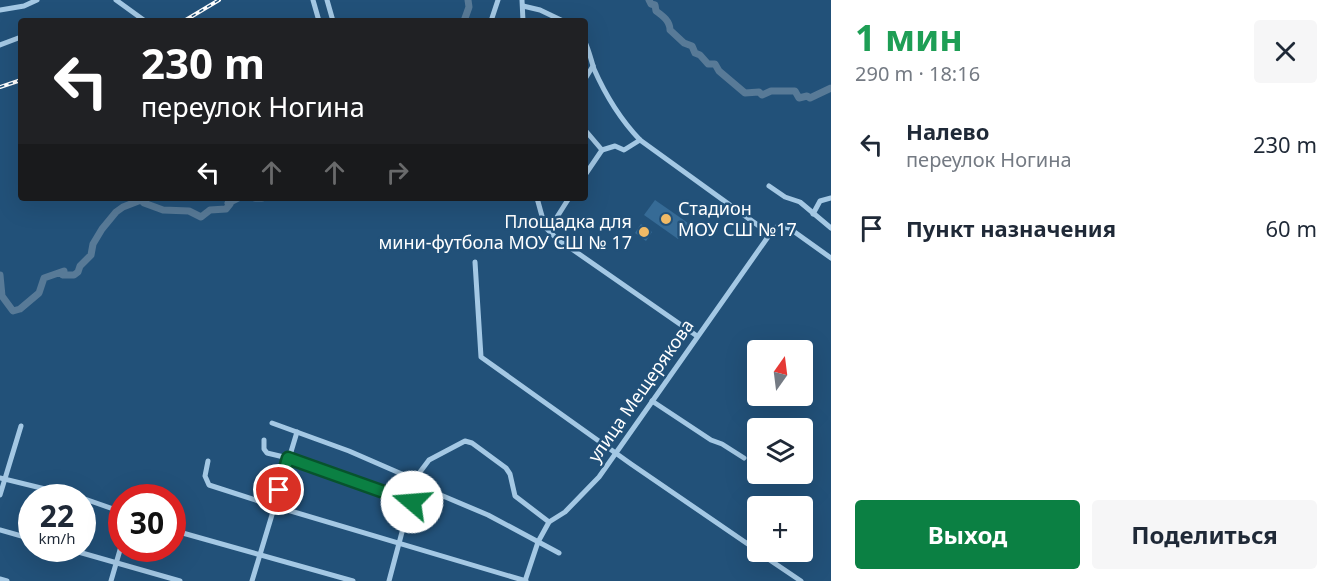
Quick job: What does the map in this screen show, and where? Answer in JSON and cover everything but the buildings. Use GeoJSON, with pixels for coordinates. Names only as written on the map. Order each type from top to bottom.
{"type":"FeatureCollection","features":[{"type":"Feature","properties":{"kind":"street"},"geometry":{"type":"LineString","coordinates":[[0,10],[24,6],[37,0]]}},
{"type":"Feature","properties":{"kind":"street"},"geometry":{"type":"LineString","coordinates":[[116,0],[138,18]]}},
{"type":"Feature","properties":{"kind":"street"},"geometry":{"type":"LineString","coordinates":[[313,0],[318,18]]}},
{"type":"Feature","properties":{"kind":"street"},"geometry":{"type":"LineString","coordinates":[[327,0],[332,18]]}},
{"type":"Feature","properties":{"kind":"street"},"geometry":{"type":"LineString","coordinates":[[492,18],[498,0]]}},
{"type":"Feature","properties":{"kind":"street"},"geometry":{"type":"LineString","coordinates":[[523,18],[522,3],[557,18]]}},
{"type":"Feature","properties":{"kind":"street"},"geometry":{"type":"LineString","coordinates":[[0,45],[18,38]]}},
{"type":"Feature","properties":{"kind":"street"},"geometry":{"type":"LineString","coordinates":[[588,51],[593,66],[616,110],[640,140],[770,234],[778,226],[789,228],[831,258]]}},
{"type":"Feature","properties":{"kind":"street"},"geometry":{"type":"LineString","coordinates":[[588,74],[593,66]]}},
{"type":"Feature","properties":{"kind":"street"},"geometry":{"type":"LineString","coordinates":[[588,134],[602,150]]}},
{"type":"Feature","properties":{"kind":"street"},"geometry":{"type":"LineString","coordinates":[[588,171],[602,150],[615,146],[624,150],[640,140]]}},
{"type":"Feature","properties":{"kind":"street"},"geometry":{"type":"LineString","coordinates":[[769,186],[785,197],[800,202],[831,228]]}},
{"type":"Feature","properties":{"kind":"street"},"geometry":{"type":"LineString","coordinates":[[813,214],[820,201],[831,198]]}},
{"type":"Feature","properties":{"kind":"street"},"geometry":{"type":"LineString","coordinates":[[538,201],[544,227],[555,238],[698,336]]}},
{"type":"Feature","properties":{"kind":"street"},"geometry":{"type":"LineString","coordinates":[[557,217],[567,201]]}},
{"type":"Feature","properties":{"kind":"street","name":"улица Мещерякова"},"geometry":{"type":"LineString","coordinates":[[525,581],[538,542],[549,522],[579,499],[616,453],[770,234]]}},
{"type":"Feature","properties":{"kind":"street"},"geometry":{"type":"LineString","coordinates":[[475,262],[480,356],[747,544]]}},
{"type":"Feature","properties":{"kind":"street"},"geometry":{"type":"LineString","coordinates":[[652,401],[711,440],[744,458]]}},
{"type":"Feature","properties":{"kind":"street"},"geometry":{"type":"LineString","coordinates":[[272,423],[349,451],[406,477],[416,477]]}},
{"type":"Feature","properties":{"kind":"street"},"geometry":{"type":"LineString","coordinates":[[0,495],[2,479],[21,426]]}},
{"type":"Feature","properties":{"kind":"street"},"geometry":{"type":"LineString","coordinates":[[252,581],[297,432]]}},
{"type":"Feature","properties":{"kind":"street"},"geometry":{"type":"LineString","coordinates":[[264,440],[264,449],[267,453],[288,458],[410,502]]}},
{"type":"Feature","properties":{"kind":"street"},"geometry":{"type":"LineString","coordinates":[[389,581],[410,502],[416,497],[416,477],[435,456],[465,441],[472,443],[506,468],[515,496],[549,522]]}},
{"type":"Feature","properties":{"kind":"street"},"geometry":{"type":"LineString","coordinates":[[208,461],[205,476],[209,485],[274,507],[525,581]]}},
{"type":"Feature","properties":{"kind":"street"},"geometry":{"type":"LineString","coordinates":[[2,479],[23,484]]}},
{"type":"Feature","properties":{"kind":"street"},"geometry":{"type":"LineString","coordinates":[[417,485],[488,515],[558,553]]}},
{"type":"Feature","properties":{"kind":"street"},"geometry":{"type":"LineString","coordinates":[[0,530],[18,535]]}},
{"type":"Feature","properties":{"kind":"street"},"geometry":{"type":"LineString","coordinates":[[186,534],[353,581]]}},
{"type":"Feature","properties":{"kind":"street"},"geometry":{"type":"LineString","coordinates":[[111,581],[116,562],[180,581]]}},
{"type":"Feature","properties":{"kind":"street"},"geometry":{"type":"LineString","coordinates":[[773,562],[801,581]]}},
{"type":"Feature","properties":{"kind":"street"},"geometry":{"type":"LineString","coordinates":[[0,579],[7,581]]}},
{"type":"Feature","properties":{"kind":"shaded area","name":"Стадион МОУ СШ №17"},"geometry":{"type":"Polygon","coordinates":[[[655,200],[688,223],[678,239],[644,215],[655,200]]]}},
{"type":"Feature","properties":{"kind":"shaded area","name":"Площадка для мини-футбола МОУ СШ № 17"},"geometry":{"type":"Polygon","coordinates":[[[641,224],[652,232],[646,241],[635,233],[641,224]]]}},
{"type":"Feature","properties":{"kind":"waterway"},"geometry":{"type":"LineString","coordinates":[[465,18],[469,7],[468,0]]}},
{"type":"Feature","properties":{"kind":"waterway"},"geometry":{"type":"LineString","coordinates":[[649,0],[655,5],[656,11],[667,21],[670,30],[684,43],[692,46],[695,53],[708,64],[715,64],[719,71],[745,93],[759,92],[762,95],[771,91],[795,91],[799,98],[807,96],[810,98],[831,88]]}},
{"type":"Feature","properties":{"kind":"waterway"},"geometry":{"type":"LineString","coordinates":[[0,275],[2,296],[13,311],[20,309],[39,293],[44,278],[64,271],[63,275],[74,275],[78,272],[80,266],[91,255],[93,244],[102,229],[116,212],[138,201]]}},
{"type":"Feature","properties":{"kind":"waterway"},"geometry":{"type":"LineString","coordinates":[[142,201],[163,210],[189,211],[201,217],[210,210],[226,209],[230,204],[228,203],[232,201]]}},
{"type":"Feature","properties":{"kind":"railway"},"geometry":{"type":"LineString","coordinates":[[189,18],[219,0]]}},
{"type":"Feature","properties":{"kind":"railway"},"geometry":{"type":"LineString","coordinates":[[0,87],[18,81]]}},
{"type":"Feature","properties":{"kind":"place","name":"Стадион МОУ СШ №17"},"geometry":{"type":"Point","coordinates":[666,219]}},
{"type":"Feature","properties":{"kind":"place","name":"Площадка для мини-футбола МОУ СШ № 17"},"geometry":{"type":"Point","coordinates":[644,232]}},
{"type":"Feature","properties":{"kind":"route"},"geometry":{"type":"LineString","coordinates":[[279,490],[288,458],[412,502]]}}]}
